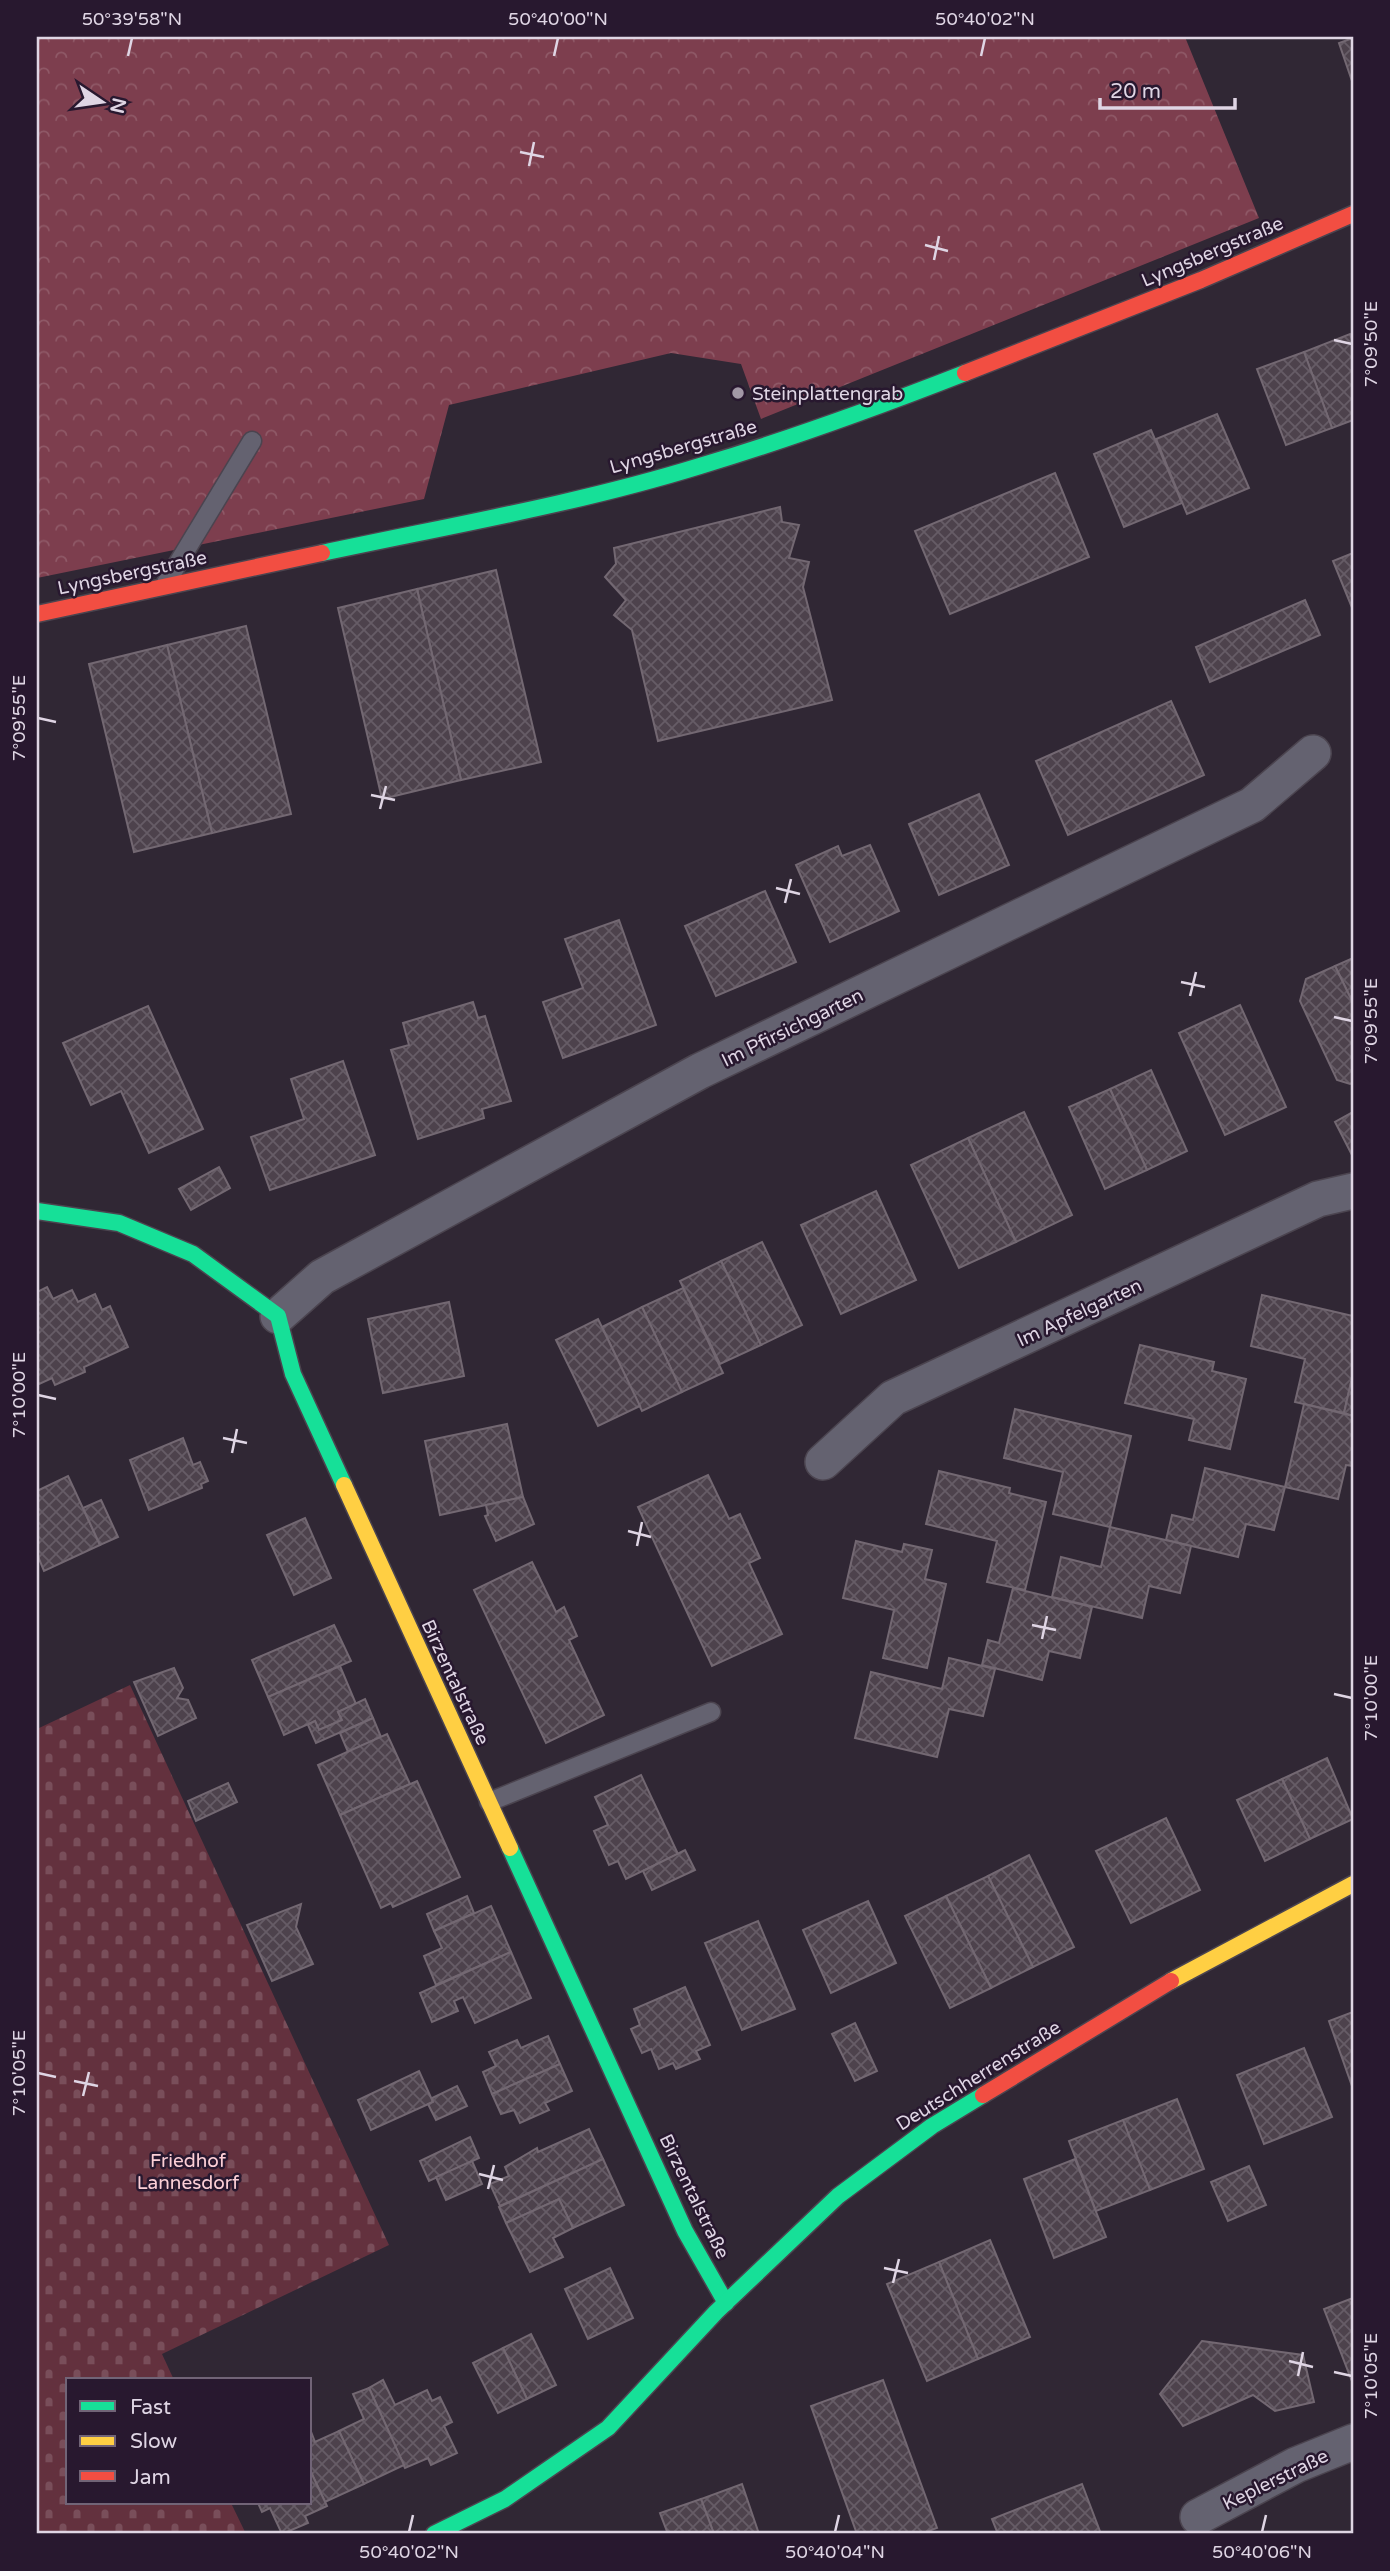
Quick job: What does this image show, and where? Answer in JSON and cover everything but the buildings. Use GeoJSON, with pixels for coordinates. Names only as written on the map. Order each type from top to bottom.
{"type":"FeatureCollection","features":[{"type":"Feature","properties":{"kind":"street","name":"Lyngsbergstraße"},"geometry":{"type":"LineString","coordinates":[[37,614],[522,510],[698,467],[865,412],[1201,279],[1353,214]]}},
{"type":"Feature","properties":{"kind":"street","name":"Im Pfirsichgarten"},"geometry":{"type":"LineString","coordinates":[[278,1315],[322,1277],[700,1071],[1252,804],[1313,753]]}},
{"type":"Feature","properties":{"kind":"street","name":"Im Apfelgarten"},"geometry":{"type":"LineString","coordinates":[[823,1462],[893,1398],[1318,1199],[1353,1191]]}},
{"type":"Feature","properties":{"kind":"street"},"geometry":{"type":"LineString","coordinates":[[37,1212],[119,1223],[193,1254],[278,1315]]}},
{"type":"Feature","properties":{"kind":"street","name":"Birzentalstraße"},"geometry":{"type":"LineString","coordinates":[[278,1315],[293,1374],[685,2231],[726,2303]]}},
{"type":"Feature","properties":{"kind":"street","name":"Deutschherrenstraße"},"geometry":{"type":"LineString","coordinates":[[434,2534],[505,2499],[608,2428],[726,2303],[838,2196],[932,2126],[1200,1963],[1353,1884]]}},
{"type":"Feature","properties":{"kind":"street","name":"Keplerstraße"},"geometry":{"type":"LineString","coordinates":[[1198,2517],[1296,2465],[1353,2442]]}},
{"type":"Feature","properties":{"kind":"lane"},"geometry":{"type":"LineString","coordinates":[[164,586],[252,441]]}},
{"type":"Feature","properties":{"kind":"lane"},"geometry":{"type":"LineString","coordinates":[[488,1802],[711,1712]]}},
{"type":"Feature","properties":{"kind":"green space"},"geometry":{"type":"Polygon","coordinates":[[[37,37],[1185,37],[1259,218],[761,419],[741,364],[671,353],[449,405],[424,499],[37,578],[37,37]]]}},
{"type":"Feature","properties":{"kind":"green space","name":"Friedhof Lannesdorf"},"geometry":{"type":"Polygon","coordinates":[[[130,1685],[389,2245],[162,2354],[173,2378],[66,2378],[66,2504],[231,2504],[246,2534],[37,2534],[37,1729],[130,1685]]]}},
{"type":"Feature","properties":{"kind":"traffic: fast"},"geometry":{"type":"LineString","coordinates":[[322,553],[512,514],[654,480],[800,434],[965,373]]}},
{"type":"Feature","properties":{"kind":"traffic: fast"},"geometry":{"type":"LineString","coordinates":[[37,1211],[119,1223],[193,1254],[278,1316],[293,1374],[344,1485]]}},
{"type":"Feature","properties":{"kind":"traffic: fast"},"geometry":{"type":"LineString","coordinates":[[510,1848],[685,2231],[726,2303]]}},
{"type":"Feature","properties":{"kind":"traffic: fast"},"geometry":{"type":"LineString","coordinates":[[434,2534],[505,2499],[608,2428],[716,2312],[838,2196],[932,2126],[983,2095]]}},
{"type":"Feature","properties":{"kind":"traffic: slow"},"geometry":{"type":"LineString","coordinates":[[344,1485],[510,1848]]}},
{"type":"Feature","properties":{"kind":"traffic: slow"},"geometry":{"type":"LineString","coordinates":[[1171,1981],[1353,1884]]}},
{"type":"Feature","properties":{"kind":"traffic: jam"},"geometry":{"type":"LineString","coordinates":[[965,373],[1201,280],[1353,214]]}},
{"type":"Feature","properties":{"kind":"traffic: jam"},"geometry":{"type":"LineString","coordinates":[[37,614],[322,553]]}},
{"type":"Feature","properties":{"kind":"traffic: jam"},"geometry":{"type":"LineString","coordinates":[[983,2095],[1171,1981]]}},
{"type":"Feature","properties":{"kind":"place","name":"Steinplattengrab"},"geometry":{"type":"Point","coordinates":[738,393]}}]}
